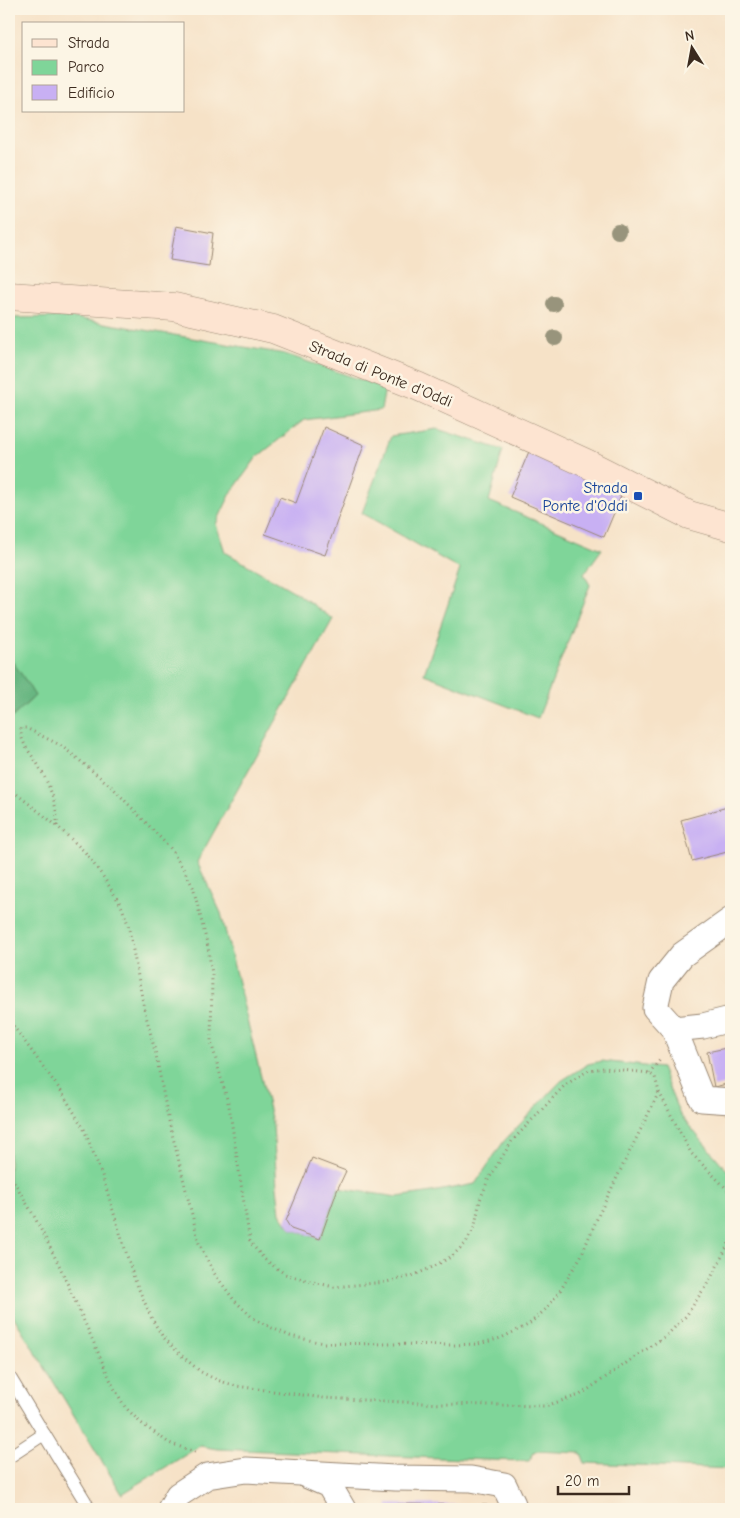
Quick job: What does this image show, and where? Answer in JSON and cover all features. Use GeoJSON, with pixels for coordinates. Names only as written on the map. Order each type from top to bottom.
{"type":"FeatureCollection","features":[{"type":"Feature","properties":{"kind":"street","name":"Strada di Ponte d'Oddi"},"geometry":{"type":"LineString","coordinates":[[9,296],[174,307],[273,329],[426,390],[586,463],[689,514],[731,527]]}},
{"type":"Feature","properties":{"kind":"street"},"geometry":{"type":"LineString","coordinates":[[731,920],[682,955],[661,981],[654,1008],[674,1029],[702,1099],[731,1101]]}},
{"type":"Feature","properties":{"kind":"street"},"geometry":{"type":"LineString","coordinates":[[674,1029],[703,1026],[731,1019]]}},
{"type":"Feature","properties":{"kind":"street"},"geometry":{"type":"LineString","coordinates":[[170,1509],[178,1495],[207,1476],[246,1470],[395,1478],[471,1479],[504,1485],[514,1509]]}},
{"type":"Feature","properties":{"kind":"street"},"geometry":{"type":"LineString","coordinates":[[301,1473],[330,1485],[343,1509]]}},
{"type":"Feature","properties":{"kind":"lane"},"geometry":{"type":"LineString","coordinates":[[9,1376],[86,1501],[89,1509]]}},
{"type":"Feature","properties":{"kind":"lane"},"geometry":{"type":"LineString","coordinates":[[9,1457],[44,1434]]}},
{"type":"Feature","properties":{"kind":"path"},"geometry":{"type":"LineString","coordinates":[[57,826],[58,814],[49,786],[37,763],[22,741],[21,728],[26,728],[60,745],[113,788],[170,848],[193,887],[208,947],[212,974],[211,1042],[228,1106],[250,1242],[264,1259],[285,1274],[309,1282],[334,1287],[386,1282],[412,1276],[452,1256],[466,1243],[475,1225],[480,1200],[488,1180],[512,1141],[565,1085],[589,1070],[604,1068],[649,1073],[655,1077],[659,1092],[692,1153],[731,1194]]}},
{"type":"Feature","properties":{"kind":"path"},"geometry":{"type":"LineString","coordinates":[[9,788],[57,826],[85,852],[121,905],[128,924],[167,1113],[199,1244],[214,1274],[234,1300],[253,1318],[272,1328],[290,1336],[323,1342],[452,1345],[478,1344],[500,1338],[528,1324],[546,1309],[560,1291],[581,1256],[599,1214],[659,1092]]}},
{"type":"Feature","properties":{"kind":"path"},"geometry":{"type":"LineString","coordinates":[[9,1017],[14,1027],[61,1091],[84,1130],[102,1175],[134,1278],[152,1319],[163,1337],[201,1372],[236,1386],[324,1398],[441,1404],[545,1406],[580,1395],[667,1335],[686,1316],[712,1278],[731,1240]]}},
{"type":"Feature","properties":{"kind":"path"},"geometry":{"type":"LineString","coordinates":[[9,1173],[60,1267],[113,1386],[125,1407],[141,1423],[169,1443],[202,1454],[195,1460]]}},
{"type":"Feature","properties":{"kind":"path"},"geometry":{"type":"LineString","coordinates":[[728,1475],[731,1451]]}},
{"type":"Feature","properties":{"kind":"green space"},"geometry":{"type":"Polygon","coordinates":[[[69,317],[285,354],[385,388],[381,410],[304,420],[257,457],[231,493],[216,524],[225,552],[295,592],[333,619],[197,862],[221,913],[273,1126],[280,1213],[291,1229],[320,1239],[338,1188],[397,1197],[475,1184],[504,1141],[561,1081],[588,1064],[602,1061],[661,1068],[680,1115],[726,1169],[731,1172],[731,1469],[585,1463],[581,1453],[535,1451],[529,1461],[217,1449],[200,1446],[122,1494],[9,1309],[9,720],[35,696],[9,660],[9,318],[69,317]]]}},
{"type":"Feature","properties":{"kind":"green space"},"geometry":{"type":"Polygon","coordinates":[[[437,429],[503,450],[489,501],[602,549],[584,574],[590,585],[538,718],[424,674],[460,569],[362,513],[391,436],[437,429]]]}},
{"type":"Feature","properties":{"kind":"green space"},"geometry":{"type":"Polygon","coordinates":[[[9,657],[35,696],[9,720],[9,657]]]}},
{"type":"Feature","properties":{"kind":"building"},"geometry":{"type":"Polygon","coordinates":[[[176,226],[213,233],[209,266],[170,260],[176,226]]]}},
{"type":"Feature","properties":{"kind":"building"},"geometry":{"type":"Polygon","coordinates":[[[324,427],[364,445],[325,555],[265,534],[280,497],[296,503],[324,427]]]}},
{"type":"Feature","properties":{"kind":"building"},"geometry":{"type":"Polygon","coordinates":[[[530,449],[624,489],[604,537],[510,497],[530,449]]]}},
{"type":"Feature","properties":{"kind":"building"},"geometry":{"type":"Polygon","coordinates":[[[731,806],[731,851],[692,861],[681,820],[731,806]]]}},
{"type":"Feature","properties":{"kind":"building"},"geometry":{"type":"Polygon","coordinates":[[[731,1047],[731,1083],[714,1087],[707,1052],[731,1047]]]}},
{"type":"Feature","properties":{"kind":"building"},"geometry":{"type":"Polygon","coordinates":[[[312,1158],[346,1171],[320,1239],[291,1229],[286,1221],[312,1158]]]}},
{"type":"Feature","properties":{"kind":"building"},"geometry":{"type":"Polygon","coordinates":[[[388,1504],[487,1505],[487,1509],[387,1509],[388,1504]]]}},
{"type":"Feature","properties":{"kind":"building"},"geometry":{"type":"Polygon","coordinates":[[[213,1507],[312,1507],[312,1509],[213,1509],[213,1507]]]}},
{"type":"Feature","properties":{"kind":"building"},"geometry":{"type":"Polygon","coordinates":[[[555,1507],[609,1508],[609,1509],[554,1509],[555,1507]]]}},
{"type":"Feature","properties":{"kind":"place","name":"Strada Ponte d'Oddi"},"geometry":{"type":"Point","coordinates":[638,496]}}]}
